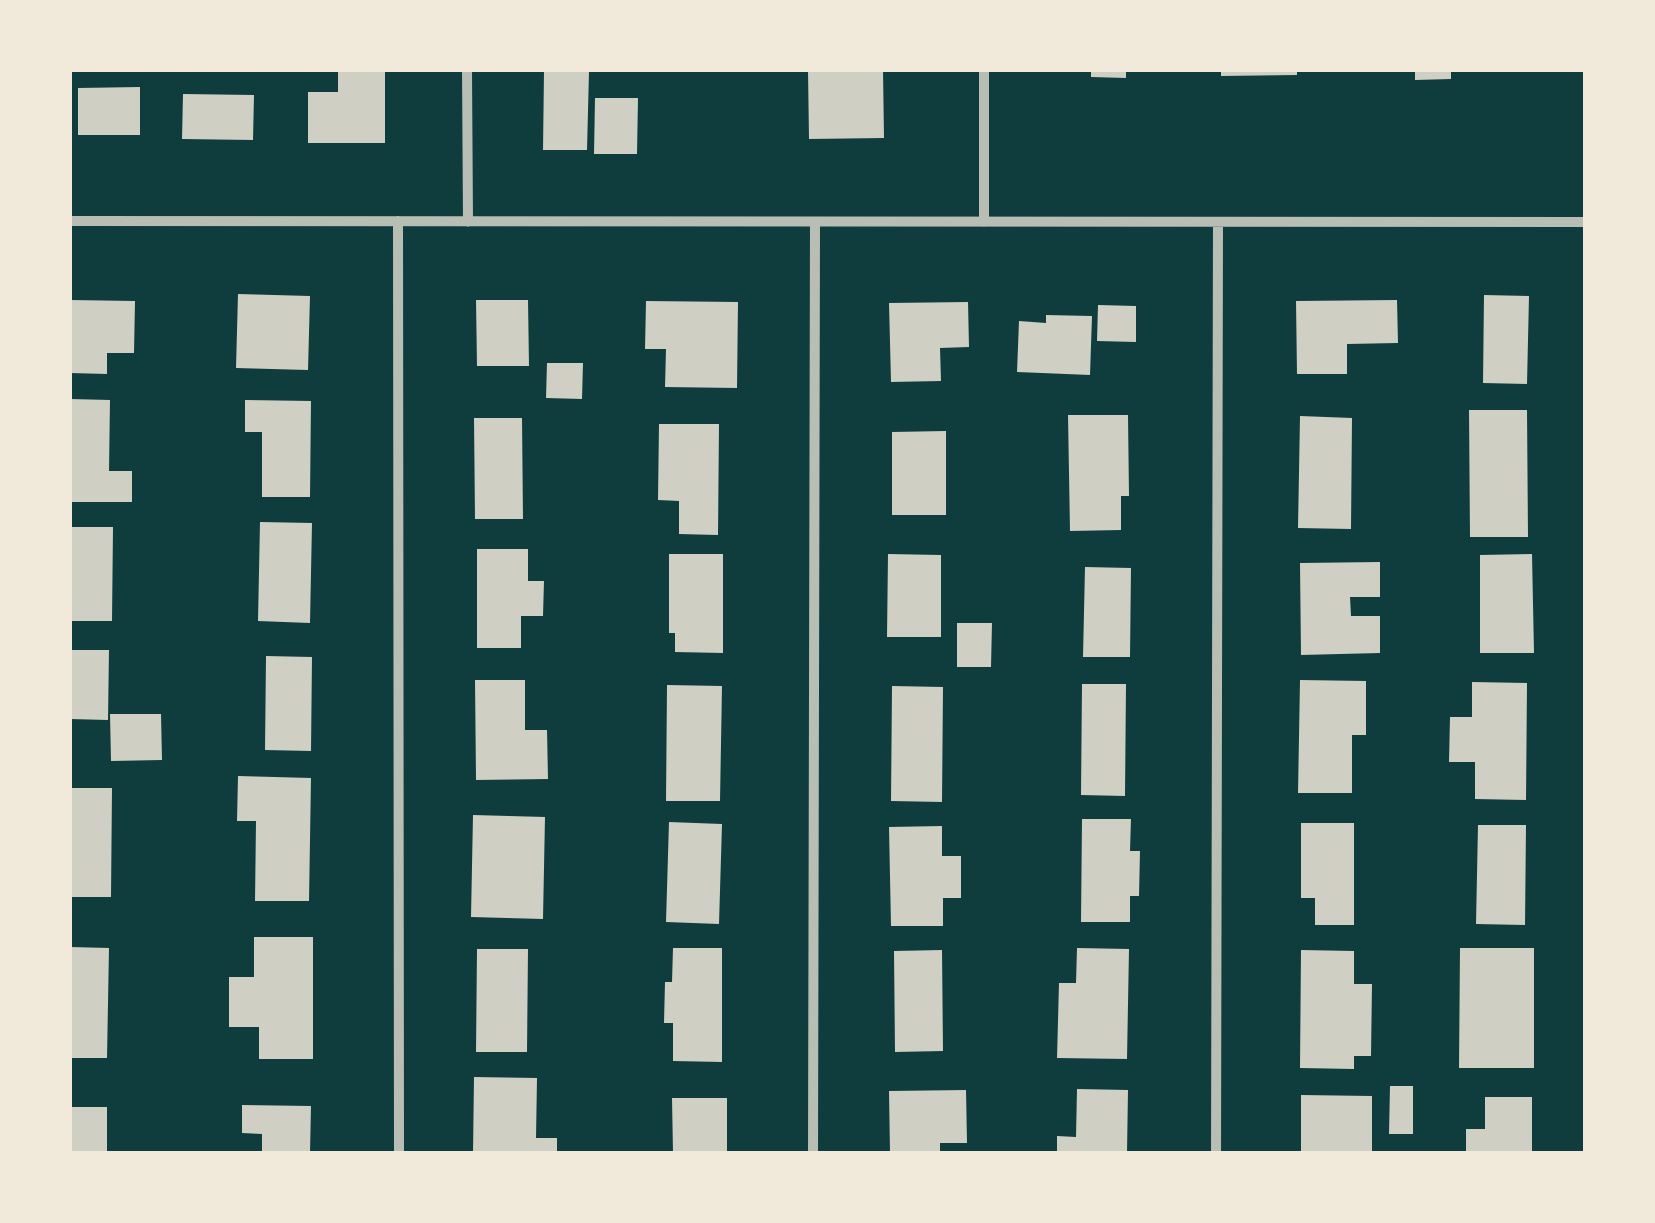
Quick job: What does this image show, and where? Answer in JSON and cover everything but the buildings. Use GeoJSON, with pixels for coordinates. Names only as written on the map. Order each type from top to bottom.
{"type":"FeatureCollection","features":[{"type":"Feature","properties":{"kind":"street"},"geometry":{"type":"LineString","coordinates":[[467,70],[468,222]]}},
{"type":"Feature","properties":{"kind":"street"},"geometry":{"type":"LineString","coordinates":[[984,70],[984,222]]}},
{"type":"Feature","properties":{"kind":"street"},"geometry":{"type":"LineString","coordinates":[[70,221],[1585,222]]}},
{"type":"Feature","properties":{"kind":"street"},"geometry":{"type":"LineString","coordinates":[[398,221],[399,1153]]}},
{"type":"Feature","properties":{"kind":"street"},"geometry":{"type":"LineString","coordinates":[[813,1153],[814,222]]}},
{"type":"Feature","properties":{"kind":"street"},"geometry":{"type":"LineString","coordinates":[[1216,1153],[1218,222]]}}]}
